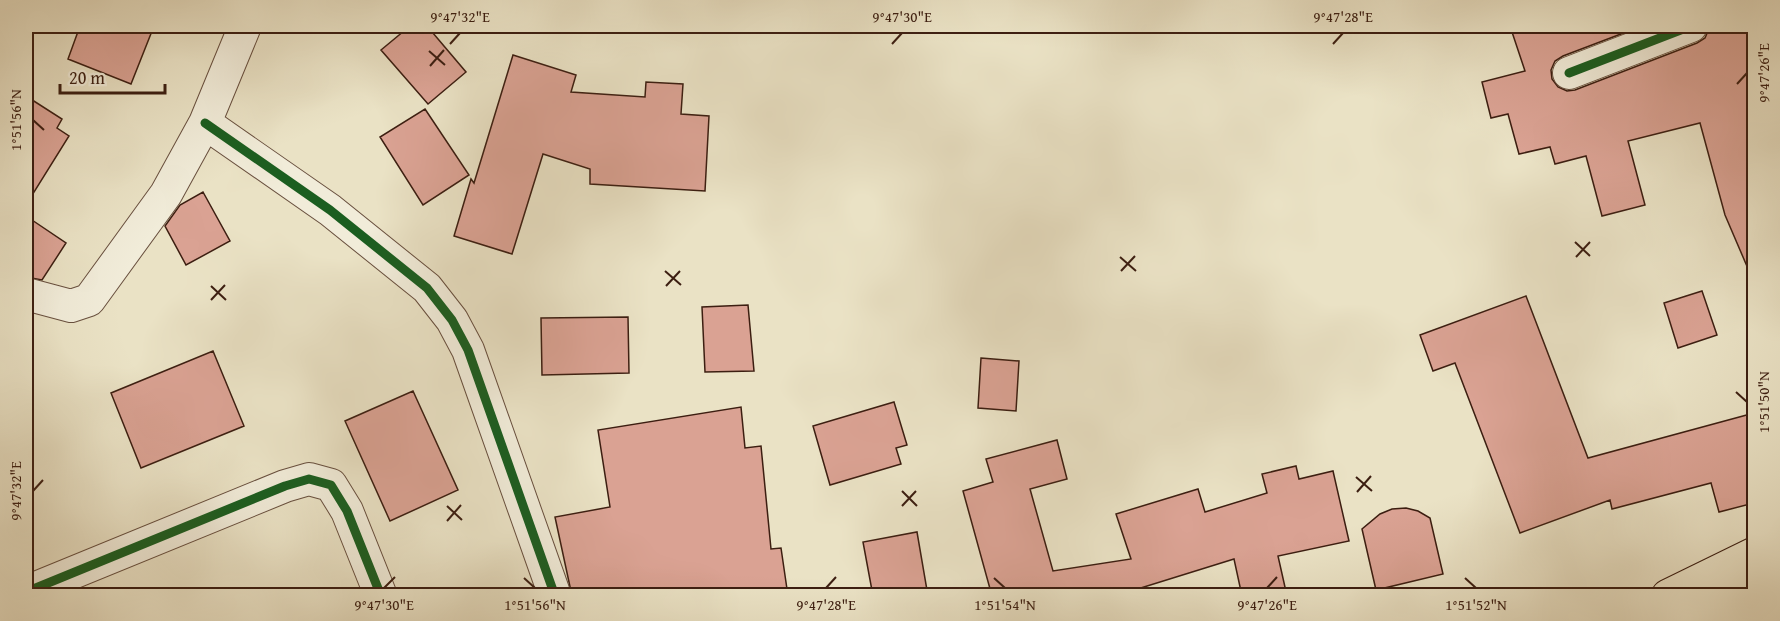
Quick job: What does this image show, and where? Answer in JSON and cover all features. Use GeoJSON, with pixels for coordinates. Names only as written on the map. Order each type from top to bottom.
{"type":"FeatureCollection","features":[{"type":"Feature","properties":{"kind":"main road"},"geometry":{"type":"LineString","coordinates":[[1668,596],[1755,554]]}},
{"type":"Feature","properties":{"kind":"main road"},"geometry":{"type":"LineString","coordinates":[[1696,596],[1755,584]]}},
{"type":"Feature","properties":{"kind":"street"},"geometry":{"type":"LineString","coordinates":[[26,294],[71,306],[89,300],[166,194],[205,123],[245,26]]}},
{"type":"Feature","properties":{"kind":"street"},"geometry":{"type":"LineString","coordinates":[[1569,73],[1691,26]]}},
{"type":"Feature","properties":{"kind":"street"},"geometry":{"type":"LineString","coordinates":[[205,123],[339,217],[427,288],[452,320],[468,350],[555,596]]}},
{"type":"Feature","properties":{"kind":"street"},"geometry":{"type":"LineString","coordinates":[[26,592],[285,486],[309,479],[331,485],[347,511],[381,596]]}},
{"type":"Feature","properties":{"kind":"building"},"geometry":{"type":"Polygon","coordinates":[[[80,26],[154,26],[131,84],[68,59],[80,26]]]}},
{"type":"Feature","properties":{"kind":"building"},"geometry":{"type":"Polygon","coordinates":[[[410,26],[427,26],[466,72],[428,104],[381,50],[410,26]]]}},
{"type":"Feature","properties":{"kind":"building"},"geometry":{"type":"Polygon","coordinates":[[[1510,26],[1642,26],[1555,61],[1551,70],[1552,79],[1558,87],[1567,91],[1575,90],[1697,43],[1705,38],[1708,31],[1732,26],[1755,26],[1755,285],[1725,215],[1700,123],[1628,141],[1645,205],[1602,216],[1586,156],[1555,164],[1550,147],[1519,154],[1508,114],[1491,118],[1482,82],[1525,71],[1510,26]]]}},
{"type":"Feature","properties":{"kind":"building"},"geometry":{"type":"Polygon","coordinates":[[[513,55],[576,75],[571,92],[645,97],[646,82],[683,84],[681,114],[709,116],[705,191],[590,184],[590,169],[543,154],[512,254],[454,236],[471,179],[474,183],[513,55]]]}},
{"type":"Feature","properties":{"kind":"building"},"geometry":{"type":"Polygon","coordinates":[[[26,96],[62,119],[57,128],[69,136],[26,205],[26,96]]]}},
{"type":"Feature","properties":{"kind":"building"},"geometry":{"type":"Polygon","coordinates":[[[425,109],[469,175],[423,205],[380,137],[425,109]]]}},
{"type":"Feature","properties":{"kind":"building"},"geometry":{"type":"Polygon","coordinates":[[[203,192],[230,241],[186,265],[165,226],[180,205],[203,192]]]}},
{"type":"Feature","properties":{"kind":"building"},"geometry":{"type":"Polygon","coordinates":[[[26,216],[66,243],[42,280],[26,277],[26,216]]]}},
{"type":"Feature","properties":{"kind":"building"},"geometry":{"type":"Polygon","coordinates":[[[1702,291],[1717,335],[1678,348],[1664,303],[1702,291]]]}},
{"type":"Feature","properties":{"kind":"building"},"geometry":{"type":"Polygon","coordinates":[[[1526,296],[1588,458],[1754,413],[1754,503],[1719,512],[1711,483],[1612,509],[1610,500],[1520,533],[1455,363],[1433,371],[1420,335],[1526,296]]]}},
{"type":"Feature","properties":{"kind":"building"},"geometry":{"type":"Polygon","coordinates":[[[748,305],[754,371],[705,372],[702,307],[748,305]]]}},
{"type":"Feature","properties":{"kind":"building"},"geometry":{"type":"Polygon","coordinates":[[[628,317],[629,373],[542,375],[541,318],[628,317]]]}},
{"type":"Feature","properties":{"kind":"building"},"geometry":{"type":"Polygon","coordinates":[[[213,351],[244,426],[141,468],[111,393],[213,351]]]}},
{"type":"Feature","properties":{"kind":"building"},"geometry":{"type":"Polygon","coordinates":[[[981,358],[1019,361],[1016,411],[978,408],[981,358]]]}},
{"type":"Feature","properties":{"kind":"building"},"geometry":{"type":"Polygon","coordinates":[[[413,391],[458,490],[390,521],[345,421],[413,391]]]}},
{"type":"Feature","properties":{"kind":"building"},"geometry":{"type":"Polygon","coordinates":[[[894,402],[907,445],[896,448],[901,464],[830,485],[813,426],[894,402]]]}},
{"type":"Feature","properties":{"kind":"building"},"geometry":{"type":"Polygon","coordinates":[[[741,407],[745,448],[761,446],[771,549],[781,548],[788,596],[572,596],[555,517],[610,507],[598,430],[741,407]]]}},
{"type":"Feature","properties":{"kind":"building"},"geometry":{"type":"Polygon","coordinates":[[[1057,440],[1067,479],[1030,489],[1053,571],[1131,559],[1116,514],[1198,489],[1205,512],[1267,493],[1262,474],[1296,466],[1299,479],[1333,471],[1349,541],[1278,556],[1287,596],[1242,596],[1234,559],[1115,596],[992,596],[963,491],[993,482],[986,459],[1057,440]]]}},
{"type":"Feature","properties":{"kind":"building"},"geometry":{"type":"Polygon","coordinates":[[[1406,508],[1418,511],[1430,518],[1443,574],[1376,590],[1362,529],[1380,514],[1392,509],[1406,508]]]}},
{"type":"Feature","properties":{"kind":"building"},"geometry":{"type":"Polygon","coordinates":[[[917,532],[928,596],[873,596],[863,542],[917,532]]]}},
{"type":"Feature","properties":{"kind":"cycle path"},"geometry":{"type":"LineString","coordinates":[[1569,73],[1691,26]]}},
{"type":"Feature","properties":{"kind":"cycle path"},"geometry":{"type":"LineString","coordinates":[[205,123],[330,210],[427,288],[452,320],[468,350],[555,596]]}},
{"type":"Feature","properties":{"kind":"cycle path"},"geometry":{"type":"LineString","coordinates":[[26,592],[285,486],[309,479],[331,485],[347,511],[381,596]]}}]}
